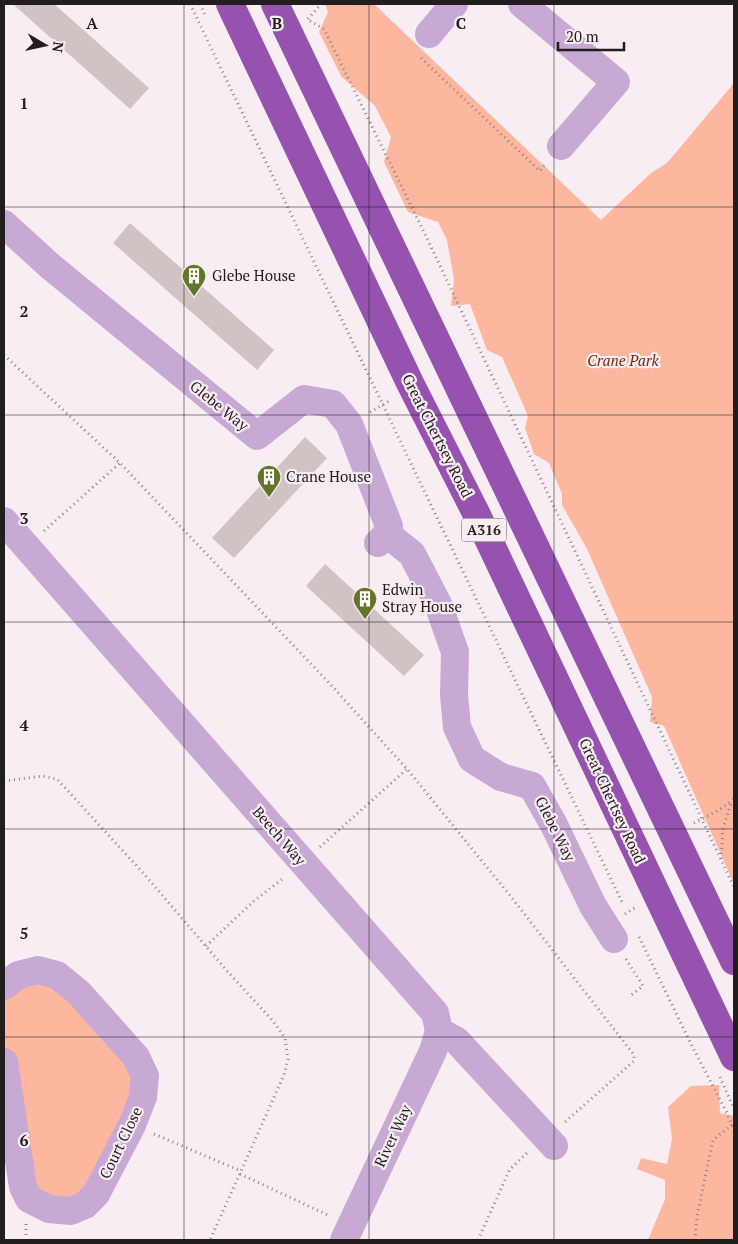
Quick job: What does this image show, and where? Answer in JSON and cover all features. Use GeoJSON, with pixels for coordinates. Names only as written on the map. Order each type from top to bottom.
{"type":"FeatureCollection","features":[{"type":"Feature","properties":{"kind":"highway","name":"Great Chertsey Road"},"geometry":{"type":"LineString","coordinates":[[230,4],[410,383],[475,511],[734,1057]]}},
{"type":"Feature","properties":{"kind":"highway","name":"A316"},"geometry":{"type":"LineString","coordinates":[[275,4],[734,961]]}},
{"type":"Feature","properties":{"kind":"street"},"geometry":{"type":"LineString","coordinates":[[429,34],[454,4]]}},
{"type":"Feature","properties":{"kind":"street"},"geometry":{"type":"LineString","coordinates":[[522,4],[616,82],[561,146]]}},
{"type":"Feature","properties":{"kind":"street","name":"Glebe Way"},"geometry":{"type":"LineString","coordinates":[[4,224],[50,266],[257,436],[304,399],[333,404],[349,424],[389,526],[383,538],[412,554],[438,604],[455,652],[454,695],[457,727],[472,759],[501,776],[532,786],[554,825],[593,906],[627,930]]}},
{"type":"Feature","properties":{"kind":"street","name":"Beech Way"},"geometry":{"type":"LineString","coordinates":[[4,521],[435,1014],[439,1031]]}},
{"type":"Feature","properties":{"kind":"street","name":"Court Close"},"geometry":{"type":"LineString","coordinates":[[4,986],[18,975],[38,970],[57,975],[79,993],[136,1057],[145,1076],[143,1097],[132,1125],[96,1194],[85,1205],[71,1211],[49,1209],[29,1200],[23,1188],[6,1099],[4,1062]]}},
{"type":"Feature","properties":{"kind":"street"},"geometry":{"type":"LineString","coordinates":[[439,1031],[457,1041],[550,1142]]}},
{"type":"Feature","properties":{"kind":"street","name":"River Way"},"geometry":{"type":"LineString","coordinates":[[347,1233],[434,1051],[439,1031]]}},
{"type":"Feature","properties":{"kind":"path"},"geometry":{"type":"LineString","coordinates":[[190,4],[622,903]]}},
{"type":"Feature","properties":{"kind":"path"},"geometry":{"type":"LineString","coordinates":[[321,4],[308,19],[324,29],[420,224],[734,887]]}},
{"type":"Feature","properties":{"kind":"path"},"geometry":{"type":"LineString","coordinates":[[429,34],[414,51],[540,171],[561,146]]}},
{"type":"Feature","properties":{"kind":"path"},"geometry":{"type":"LineString","coordinates":[[4,356],[120,463],[407,769],[512,898],[634,1055],[634,1061],[550,1142],[516,1162],[510,1169],[478,1240]]}},
{"type":"Feature","properties":{"kind":"path"},"geometry":{"type":"LineString","coordinates":[[26,547],[120,463]]}},
{"type":"Feature","properties":{"kind":"path"},"geometry":{"type":"LineString","coordinates":[[335,834],[407,769]]}},
{"type":"Feature","properties":{"kind":"path"},"geometry":{"type":"LineString","coordinates":[[4,781],[42,776],[50,776],[57,779],[145,875],[273,1021],[285,1038],[288,1059],[284,1075],[210,1240]]}},
{"type":"Feature","properties":{"kind":"path"},"geometry":{"type":"LineString","coordinates":[[694,823],[733,800]]}},
{"type":"Feature","properties":{"kind":"path"},"geometry":{"type":"LineString","coordinates":[[721,859],[723,828],[733,800]]}},
{"type":"Feature","properties":{"kind":"path"},"geometry":{"type":"LineString","coordinates":[[206,946],[255,900],[303,862]]}},
{"type":"Feature","properties":{"kind":"path"},"geometry":{"type":"LineString","coordinates":[[627,912],[627,930],[643,986],[630,996]]}},
{"type":"Feature","properties":{"kind":"path"},"geometry":{"type":"LineString","coordinates":[[627,930],[691,1044],[734,1130]]}},
{"type":"Feature","properties":{"kind":"path"},"geometry":{"type":"LineString","coordinates":[[132,1125],[240,1173],[347,1233]]}},
{"type":"Feature","properties":{"kind":"path"},"geometry":{"type":"LineString","coordinates":[[695,1240],[697,1216],[713,1140],[732,1125]]}},
{"type":"Feature","properties":{"kind":"green space","name":"Crane Park"},"geometry":{"type":"Polygon","coordinates":[[[325,4],[374,4],[601,220],[651,173],[667,163],[734,83],[734,884],[664,726],[650,722],[652,697],[587,549],[562,505],[562,494],[549,463],[534,454],[525,428],[528,416],[502,357],[487,350],[470,304],[451,306],[454,279],[447,240],[438,222],[408,212],[384,162],[391,137],[375,106],[341,76],[319,32],[328,12],[325,4]]]}},
{"type":"Feature","properties":{"kind":"green space"},"geometry":{"type":"Polygon","coordinates":[[[38,970],[145,1076],[85,1205],[29,1199],[4,1062],[4,986],[38,970]]]}},
{"type":"Feature","properties":{"kind":"green space"},"geometry":{"type":"Polygon","coordinates":[[[719,1085],[720,1113],[734,1116],[734,1240],[648,1240],[665,1199],[665,1180],[637,1169],[641,1158],[667,1164],[672,1139],[668,1107],[691,1086],[719,1085]]]}},
{"type":"Feature","properties":{"kind":"building"},"geometry":{"type":"Polygon","coordinates":[[[13,4],[54,4],[149,88],[130,109],[13,4]]]}},
{"type":"Feature","properties":{"kind":"building","name":"Glebe House"},"geometry":{"type":"Polygon","coordinates":[[[130,223],[274,350],[257,370],[113,243],[130,223]]]}},
{"type":"Feature","properties":{"kind":"building","name":"Crane House"},"geometry":{"type":"Polygon","coordinates":[[[305,437],[327,458],[234,558],[212,538],[305,437]]]}},
{"type":"Feature","properties":{"kind":"building","name":"Edwin Stray House"},"geometry":{"type":"Polygon","coordinates":[[[325,564],[424,655],[404,676],[306,586],[325,564]]]}},
{"type":"Feature","properties":{"kind":"place","name":"Glebe House"},"geometry":{"type":"Point","coordinates":[194,297]}},
{"type":"Feature","properties":{"kind":"place","name":"Crane House"},"geometry":{"type":"Point","coordinates":[269,498]}},
{"type":"Feature","properties":{"kind":"place","name":"Edwin Stray House"},"geometry":{"type":"Point","coordinates":[365,620]}}]}
